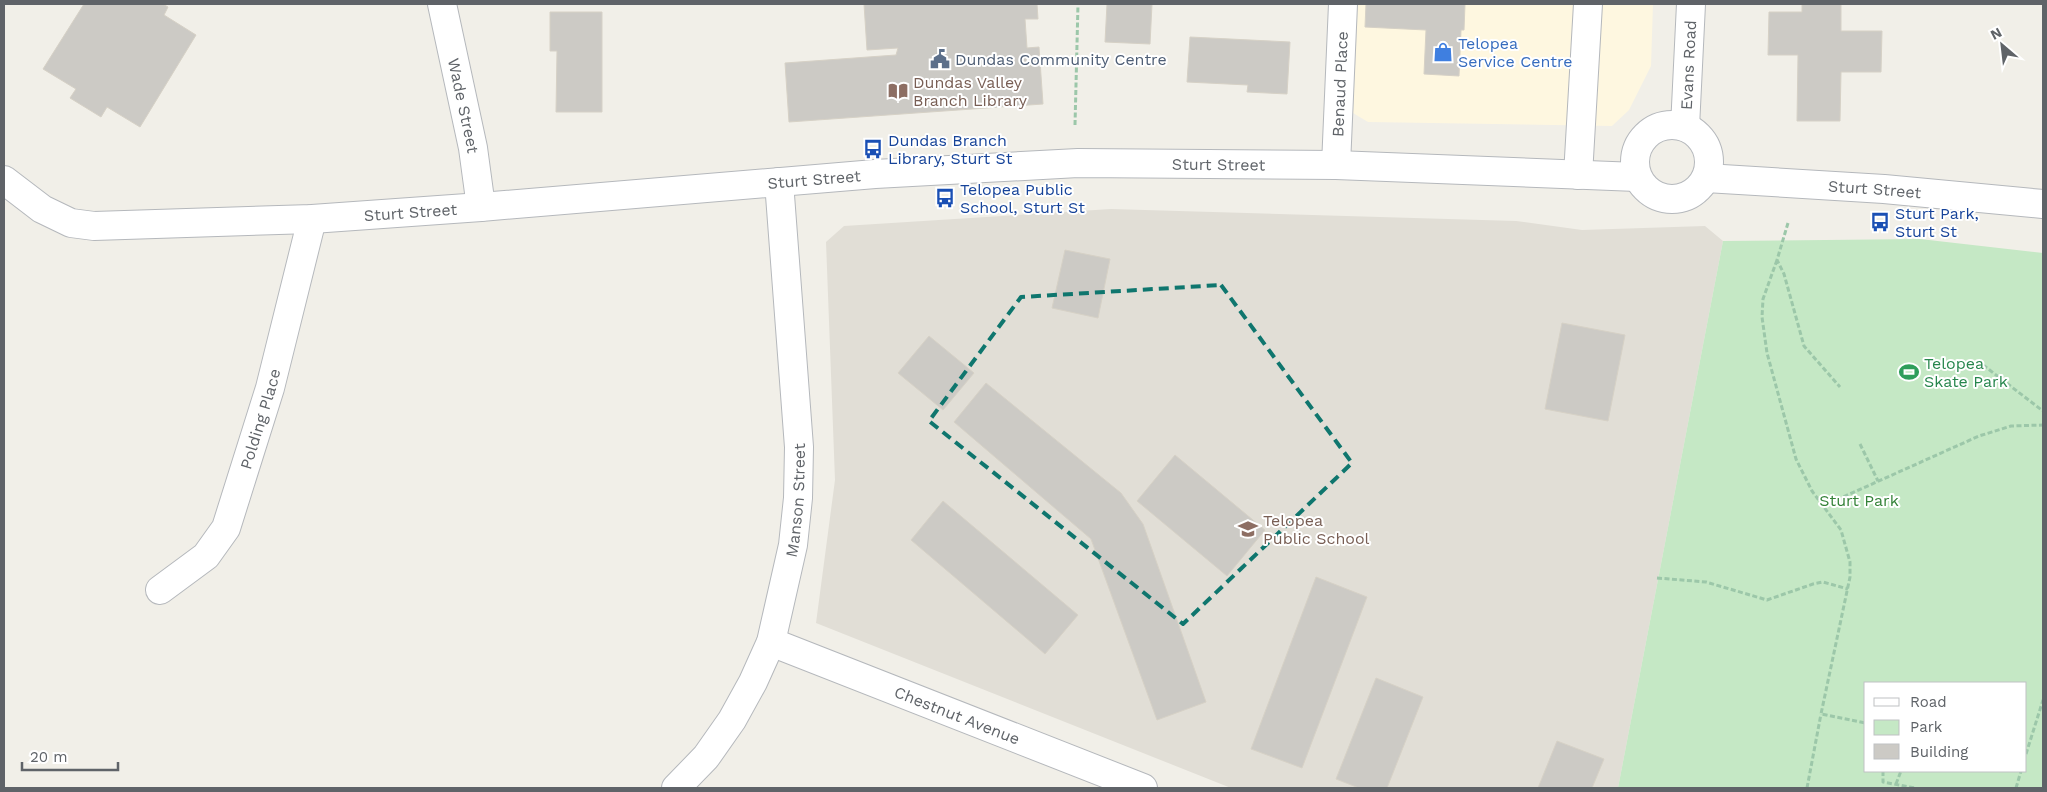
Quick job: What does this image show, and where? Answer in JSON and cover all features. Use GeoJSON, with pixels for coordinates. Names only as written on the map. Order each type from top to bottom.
{"type":"FeatureCollection","features":[{"type":"Feature","properties":{"kind":"street","name":"Wade Street"},"geometry":{"type":"LineString","coordinates":[[442,4],[473,148],[481,207]]}},
{"type":"Feature","properties":{"kind":"street","name":"Benaud Place"},"geometry":{"type":"LineString","coordinates":[[1336,165],[1343,4]]}},
{"type":"Feature","properties":{"kind":"street"},"geometry":{"type":"LineString","coordinates":[[1578,175],[1588,4]]}},
{"type":"Feature","properties":{"kind":"street","name":"Evans Road"},"geometry":{"type":"LineString","coordinates":[[1685,127],[1691,4]]}},
{"type":"Feature","properties":{"kind":"street"},"geometry":{"type":"LineString","coordinates":[[1674,124],[1685,127],[1694,132],[1707,147],[1710,168],[1706,178],[1692,194],[1682,198],[1661,198],[1643,186],[1638,177],[1635,156],[1638,146],[1645,136],[1664,125],[1674,124]]}},
{"type":"Feature","properties":{"kind":"street","name":"Sturt Street"},"geometry":{"type":"LineString","coordinates":[[4,180],[42,209],[71,223],[94,226],[312,219],[481,207],[875,174],[1078,163],[1336,165],[1638,177]]}},
{"type":"Feature","properties":{"kind":"street","name":"Sturt Street"},"geometry":{"type":"LineString","coordinates":[[1706,178],[1893,190],[2043,204]]}},
{"type":"Feature","properties":{"kind":"street","name":"Manson Street"},"geometry":{"type":"LineString","coordinates":[[676,788],[706,757],[732,720],[753,682],[771,642],[793,545],[798,498],[799,447],[779,182]]}},
{"type":"Feature","properties":{"kind":"street","name":"Polding Place"},"geometry":{"type":"LineString","coordinates":[[160,590],[206,556],[226,528],[270,388],[312,219]]}},
{"type":"Feature","properties":{"kind":"street","name":"Chestnut Avenue"},"geometry":{"type":"LineString","coordinates":[[771,642],[1143,788]]}},
{"type":"Feature","properties":{"kind":"path"},"geometry":{"type":"LineString","coordinates":[[1075,124],[1078,4]]}},
{"type":"Feature","properties":{"kind":"path"},"geometry":{"type":"LineString","coordinates":[[1788,223],[1763,299],[1762,317],[1767,354],[1796,460],[1804,478],[1841,530],[1850,562],[1848,589],[1807,788]]}},
{"type":"Feature","properties":{"kind":"path"},"geometry":{"type":"LineString","coordinates":[[1777,260],[1784,274],[1804,346],[1840,387]]}},
{"type":"Feature","properties":{"kind":"path"},"geometry":{"type":"LineString","coordinates":[[1983,365],[2043,411]]}},
{"type":"Feature","properties":{"kind":"path"},"geometry":{"type":"LineString","coordinates":[[1823,506],[1993,430],[2011,426],[2043,425]]}},
{"type":"Feature","properties":{"kind":"path"},"geometry":{"type":"LineString","coordinates":[[1860,444],[1878,481]]}},
{"type":"Feature","properties":{"kind":"path"},"geometry":{"type":"LineString","coordinates":[[1657,578],[1706,582],[1767,600],[1823,582],[1848,589]]}},
{"type":"Feature","properties":{"kind":"path"},"geometry":{"type":"LineString","coordinates":[[2027,751],[2043,700]]}},
{"type":"Feature","properties":{"kind":"path"},"geometry":{"type":"LineString","coordinates":[[1821,714],[1864,723]]}},
{"type":"Feature","properties":{"kind":"path"},"geometry":{"type":"LineString","coordinates":[[1883,772],[1882,782],[1915,788]]}},
{"type":"Feature","properties":{"kind":"path"},"geometry":{"type":"LineString","coordinates":[[1896,784],[1901,772]]}},
{"type":"Feature","properties":{"kind":"path"},"geometry":{"type":"LineString","coordinates":[[2016,788],[2021,772]]}},
{"type":"Feature","properties":{"kind":"highlighted area"},"geometry":{"type":"Polygon","coordinates":[[[1221,285],[1352,463],[1183,624],[929,421],[1021,297],[1221,285]]]}},
{"type":"Feature","properties":{"kind":"shaded area"},"geometry":{"type":"Polygon","coordinates":[[[1358,4],[1653,4],[1651,66],[1629,110],[1612,126],[1368,122],[1353,113],[1358,4]]]}},
{"type":"Feature","properties":{"kind":"shaded area","name":"Telopea Public School"},"geometry":{"type":"Polygon","coordinates":[[[1111,209],[1516,221],[1582,230],[1705,226],[1723,241],[1618,788],[1231,788],[816,623],[835,480],[826,242],[844,226],[1111,209]]]}},
{"type":"Feature","properties":{"kind":"green space","name":"Sturt Park"},"geometry":{"type":"Polygon","coordinates":[[[1920,239],[2043,253],[2043,788],[1618,788],[1723,241],[1920,239]]]}},
{"type":"Feature","properties":{"kind":"building"},"geometry":{"type":"Polygon","coordinates":[[[84,4],[163,4],[168,7],[164,15],[196,35],[140,127],[107,107],[101,117],[70,98],[76,89],[43,69],[84,4]]]}},
{"type":"Feature","properties":{"kind":"building","name":"Dundas Community Centre"},"geometry":{"type":"Polygon","coordinates":[[[864,4],[1037,4],[1038,19],[1025,19],[1027,48],[1039,47],[1043,104],[789,122],[785,63],[896,55],[898,48],[867,50],[864,4]]]}},
{"type":"Feature","properties":{"kind":"building"},"geometry":{"type":"Polygon","coordinates":[[[1107,4],[1152,4],[1150,44],[1105,42],[1107,4]]]}},
{"type":"Feature","properties":{"kind":"building","name":"Telopea Service Centre"},"geometry":{"type":"Polygon","coordinates":[[[1366,4],[1465,4],[1464,30],[1461,30],[1459,76],[1424,74],[1426,30],[1365,27],[1366,4]]]}},
{"type":"Feature","properties":{"kind":"building"},"geometry":{"type":"Polygon","coordinates":[[[1802,4],[1841,4],[1841,31],[1882,31],[1881,72],[1841,72],[1840,121],[1797,121],[1798,55],[1768,55],[1769,12],[1802,12],[1802,4]]]}},
{"type":"Feature","properties":{"kind":"building"},"geometry":{"type":"Polygon","coordinates":[[[550,12],[602,12],[602,112],[556,112],[557,51],[550,51],[550,12]]]}},
{"type":"Feature","properties":{"kind":"building"},"geometry":{"type":"Polygon","coordinates":[[[1190,37],[1290,42],[1287,94],[1247,92],[1248,85],[1187,82],[1190,37]]]}},
{"type":"Feature","properties":{"kind":"building"},"geometry":{"type":"Polygon","coordinates":[[[1065,250],[1110,259],[1098,318],[1052,308],[1065,250]]]}},
{"type":"Feature","properties":{"kind":"building"},"geometry":{"type":"Polygon","coordinates":[[[1562,323],[1625,335],[1608,421],[1545,409],[1562,323]]]}},
{"type":"Feature","properties":{"kind":"building"},"geometry":{"type":"Polygon","coordinates":[[[929,336],[974,373],[943,410],[898,373],[929,336]]]}},
{"type":"Feature","properties":{"kind":"building"},"geometry":{"type":"Polygon","coordinates":[[[986,383],[1121,493],[1143,524],[1206,702],[1157,720],[1091,539],[954,422],[986,383]]]}},
{"type":"Feature","properties":{"kind":"building"},"geometry":{"type":"Polygon","coordinates":[[[1175,455],[1265,530],[1227,576],[1137,501],[1175,455]]]}},
{"type":"Feature","properties":{"kind":"building"},"geometry":{"type":"Polygon","coordinates":[[[943,501],[1078,615],[1045,654],[911,540],[943,501]]]}},
{"type":"Feature","properties":{"kind":"building"},"geometry":{"type":"Polygon","coordinates":[[[1316,577],[1367,597],[1302,768],[1251,749],[1316,577]]]}},
{"type":"Feature","properties":{"kind":"building"},"geometry":{"type":"Polygon","coordinates":[[[1376,678],[1423,697],[1387,788],[1359,788],[1336,779],[1376,678]]]}},
{"type":"Feature","properties":{"kind":"building"},"geometry":{"type":"Polygon","coordinates":[[[1557,741],[1604,759],[1592,788],[1538,788],[1557,741]]]}},
{"type":"Feature","properties":{"kind":"place","name":"Telopea Service Centre"},"geometry":{"type":"Point","coordinates":[1443,52]}},
{"type":"Feature","properties":{"kind":"place","name":"Dundas Community Centre"},"geometry":{"type":"Point","coordinates":[940,59]}},
{"type":"Feature","properties":{"kind":"place","name":"Dundas Valley Branch Library"},"geometry":{"type":"Point","coordinates":[898,91]}},
{"type":"Feature","properties":{"kind":"place","name":"Dundas Branch Library, Sturt St"},"geometry":{"type":"Point","coordinates":[873,149]}},
{"type":"Feature","properties":{"kind":"place","name":"Telopea Public School, Sturt St"},"geometry":{"type":"Point","coordinates":[945,198]}},
{"type":"Feature","properties":{"kind":"place","name":"Sturt Park, Sturt St"},"geometry":{"type":"Point","coordinates":[1880,222]}},
{"type":"Feature","properties":{"kind":"place","name":"Telopea Skate Park"},"geometry":{"type":"Point","coordinates":[1909,372]}},
{"type":"Feature","properties":{"kind":"place","name":"Telopea Public School"},"geometry":{"type":"Point","coordinates":[1248,529]}}]}
